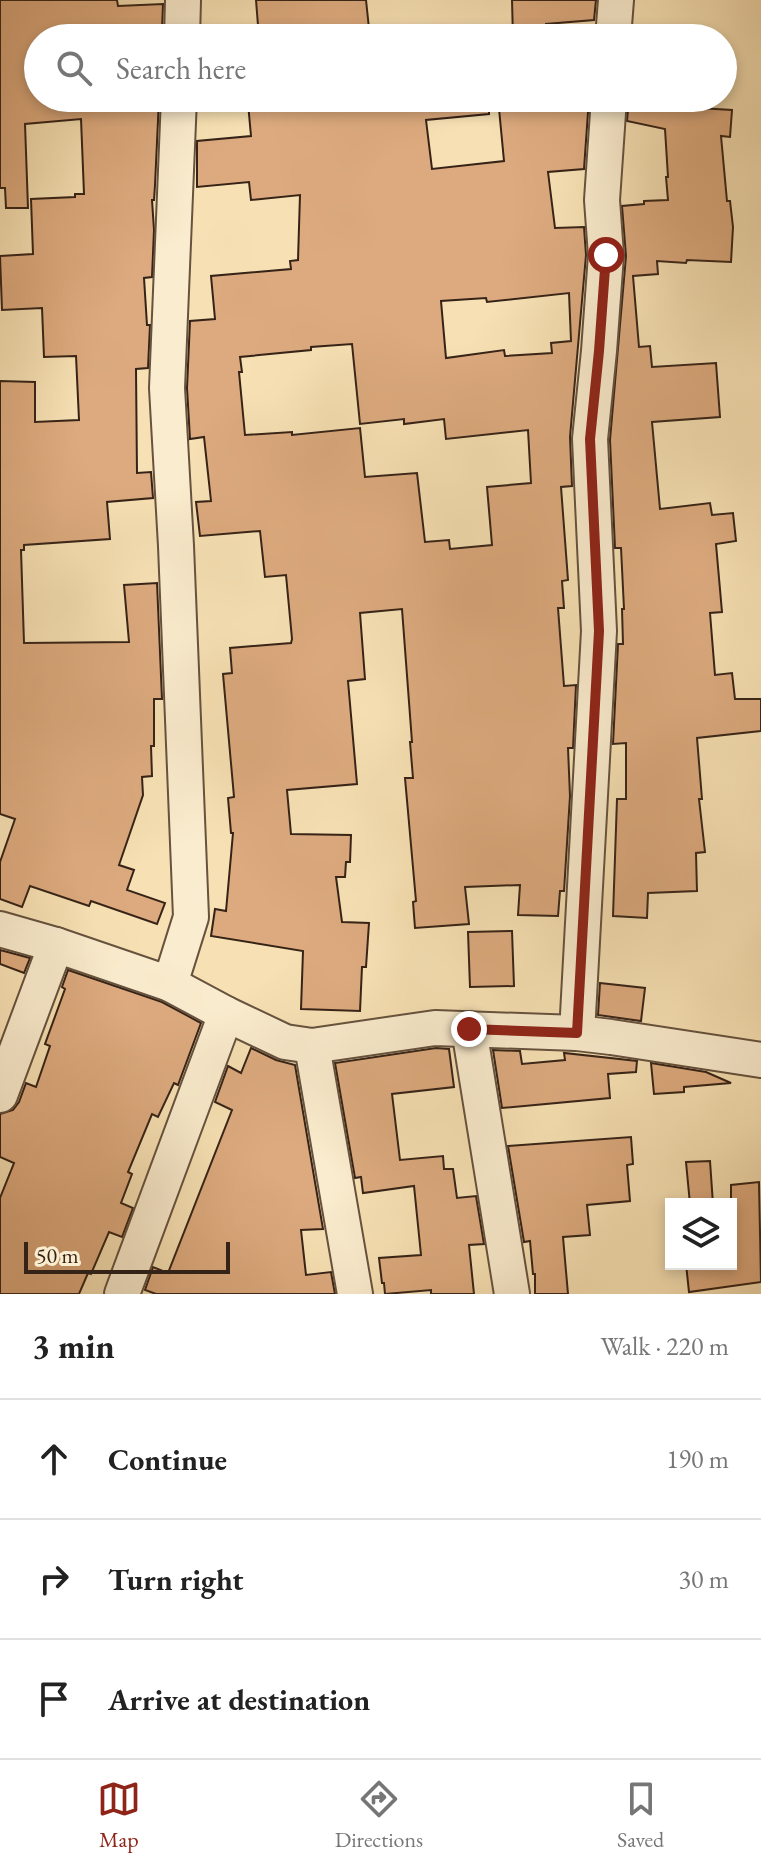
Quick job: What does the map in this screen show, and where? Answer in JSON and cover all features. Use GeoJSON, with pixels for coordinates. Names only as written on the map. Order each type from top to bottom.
{"type":"FeatureCollection","features":[{"type":"Feature","properties":{"kind":"street"},"geometry":{"type":"LineString","coordinates":[[182,24],[183,0]]}},
{"type":"Feature","properties":{"kind":"street"},"geometry":{"type":"LineString","coordinates":[[614,24],[616,0]]}},
{"type":"Feature","properties":{"kind":"street"},"geometry":{"type":"LineString","coordinates":[[170,984],[191,917],[167,388],[178,112]]}},
{"type":"Feature","properties":{"kind":"street"},"geometry":{"type":"LineString","coordinates":[[577,1033],[599,631],[590,439],[606,255],[602,200],[608,112]]}},
{"type":"Feature","properties":{"kind":"street"},"geometry":{"type":"LineString","coordinates":[[0,929],[170,984],[285,1042],[312,1046],[435,1028],[577,1033],[761,1060]]}},
{"type":"Feature","properties":{"kind":"street"},"geometry":{"type":"LineString","coordinates":[[0,1095],[56,945]]}},
{"type":"Feature","properties":{"kind":"street"},"geometry":{"type":"LineString","coordinates":[[122,1294],[226,1014]]}},
{"type":"Feature","properties":{"kind":"street"},"geometry":{"type":"LineString","coordinates":[[469,1029],[512,1294]]}},
{"type":"Feature","properties":{"kind":"street"},"geometry":{"type":"LineString","coordinates":[[312,1046],[355,1294]]}},
{"type":"Feature","properties":{"kind":"building"},"geometry":{"type":"Polygon","coordinates":[[[0,0],[117,0],[118,6],[163,4],[162,24],[24,24],[24,112],[158,112],[152,200],[152,277],[144,278],[147,325],[150,325],[148,368],[136,369],[137,473],[151,472],[153,498],[107,502],[110,539],[24,545],[24,550],[21,550],[24,643],[129,642],[124,585],[157,583],[162,699],[154,699],[152,776],[142,777],[143,795],[119,865],[134,870],[127,890],[165,903],[157,924],[91,901],[89,906],[30,886],[22,907],[0,899],[0,862],[15,819],[0,814],[0,381],[35,382],[35,422],[79,420],[76,356],[44,357],[42,308],[2,310],[0,256],[33,254],[31,199],[84,194],[81,119],[25,124],[28,208],[6,208],[5,188],[0,188],[0,0]]]}},
{"type":"Feature","properties":{"kind":"building"},"geometry":{"type":"Polygon","coordinates":[[[256,0],[366,0],[369,24],[258,24],[256,0]]]}},
{"type":"Feature","properties":{"kind":"building"},"geometry":{"type":"Polygon","coordinates":[[[512,0],[596,0],[594,20],[513,24],[512,0]]]}},
{"type":"Feature","properties":{"kind":"building"},"geometry":{"type":"Polygon","coordinates":[[[249,112],[489,112],[426,120],[432,169],[504,161],[499,112],[588,112],[584,169],[548,172],[555,228],[584,227],[586,255],[570,437],[572,486],[561,487],[568,580],[562,581],[564,608],[558,608],[564,686],[576,685],[573,748],[568,748],[570,796],[564,891],[560,891],[558,916],[518,915],[520,885],[465,887],[469,924],[415,928],[413,902],[416,901],[405,778],[413,778],[412,742],[402,609],[360,613],[365,679],[348,681],[357,784],[287,790],[291,834],[351,835],[350,862],[346,862],[345,877],[336,877],[342,922],[369,923],[366,967],[362,967],[360,1011],[301,1009],[303,951],[211,936],[215,909],[226,911],[233,833],[228,798],[234,797],[223,674],[232,673],[230,648],[291,643],[292,639],[286,575],[265,577],[260,531],[200,536],[196,502],[211,501],[204,437],[190,439],[187,388],[190,321],[215,319],[211,276],[291,269],[290,261],[298,260],[300,195],[251,200],[249,182],[197,187],[197,141],[251,136],[249,112]],[[569,293],[487,302],[486,298],[441,301],[446,358],[504,350],[505,356],[552,353],[551,343],[571,341],[569,293]],[[352,344],[240,357],[245,435],[292,432],[292,435],[360,428],[365,477],[417,473],[425,542],[449,540],[450,549],[492,545],[487,487],[531,483],[528,430],[446,439],[444,419],[404,424],[404,419],[360,424],[352,344]]]}},
{"type":"Feature","properties":{"kind":"building"},"geometry":{"type":"Polygon","coordinates":[[[628,112],[732,112],[730,137],[721,136],[727,201],[730,201],[733,227],[731,262],[657,261],[658,274],[633,276],[639,347],[650,346],[652,367],[716,363],[720,417],[652,422],[660,509],[710,503],[712,515],[733,513],[736,541],[716,544],[722,612],[710,613],[715,675],[732,673],[735,699],[761,699],[761,731],[697,738],[705,852],[696,853],[697,891],[648,893],[647,918],[613,916],[617,799],[626,799],[626,743],[613,744],[618,644],[623,644],[624,609],[621,548],[615,548],[610,440],[626,256],[622,206],[668,200],[668,177],[665,129],[627,121],[628,112]]]}},
{"type":"Feature","properties":{"kind":"building"},"geometry":{"type":"Polygon","coordinates":[[[512,931],[514,986],[470,987],[468,932],[512,931]]]}},
{"type":"Feature","properties":{"kind":"building"},"geometry":{"type":"Polygon","coordinates":[[[0,950],[30,958],[24,973],[0,964],[0,950]]]}},
{"type":"Feature","properties":{"kind":"building"},"geometry":{"type":"Polygon","coordinates":[[[68,970],[162,1002],[201,1023],[178,1085],[174,1083],[158,1117],[152,1114],[128,1172],[132,1174],[121,1203],[133,1208],[122,1237],[109,1232],[79,1294],[0,1294],[0,1198],[14,1163],[0,1157],[0,1114],[13,1110],[26,1083],[36,1087],[50,1046],[45,1044],[65,989],[62,987],[68,970]]]}},
{"type":"Feature","properties":{"kind":"building"},"geometry":{"type":"Polygon","coordinates":[[[600,983],[645,988],[641,1021],[598,1015],[600,983]]]}},
{"type":"Feature","properties":{"kind":"building"},"geometry":{"type":"Polygon","coordinates":[[[251,1048],[295,1065],[323,1229],[301,1230],[306,1275],[331,1272],[335,1294],[156,1294],[145,1290],[153,1267],[168,1273],[232,1110],[215,1102],[228,1066],[241,1073],[251,1048]]]}},
{"type":"Feature","properties":{"kind":"building"},"geometry":{"type":"Polygon","coordinates":[[[436,1048],[449,1049],[454,1087],[392,1094],[400,1160],[443,1156],[444,1169],[453,1169],[457,1198],[476,1196],[484,1244],[469,1245],[474,1294],[431,1294],[431,1290],[385,1294],[379,1258],[421,1255],[414,1186],[363,1193],[361,1177],[355,1178],[335,1063],[436,1048]]]}},
{"type":"Feature","properties":{"kind":"building"},"geometry":{"type":"Polygon","coordinates":[[[493,1050],[520,1051],[522,1064],[565,1060],[564,1053],[637,1061],[636,1072],[608,1074],[610,1098],[502,1108],[493,1050]]]}},
{"type":"Feature","properties":{"kind":"building"},"geometry":{"type":"Polygon","coordinates":[[[651,1063],[706,1072],[731,1083],[684,1087],[684,1092],[654,1094],[651,1063]]]}},
{"type":"Feature","properties":{"kind":"building"},"geometry":{"type":"Polygon","coordinates":[[[631,1137],[633,1164],[627,1165],[630,1201],[587,1205],[590,1235],[563,1237],[568,1294],[535,1294],[530,1241],[524,1242],[508,1146],[631,1137]]]}},
{"type":"Feature","properties":{"kind":"building"},"geometry":{"type":"Polygon","coordinates":[[[710,1161],[713,1198],[689,1198],[686,1162],[710,1161]]]}},
{"type":"Feature","properties":{"kind":"building"},"geometry":{"type":"Polygon","coordinates":[[[759,1182],[761,1282],[689,1292],[687,1270],[737,1270],[737,1198],[731,1198],[731,1185],[759,1182]]]}},
{"type":"Feature","properties":{"kind":"route"},"geometry":{"type":"LineString","coordinates":[[469,1029],[577,1033],[599,631],[590,439],[606,255]]}}]}
